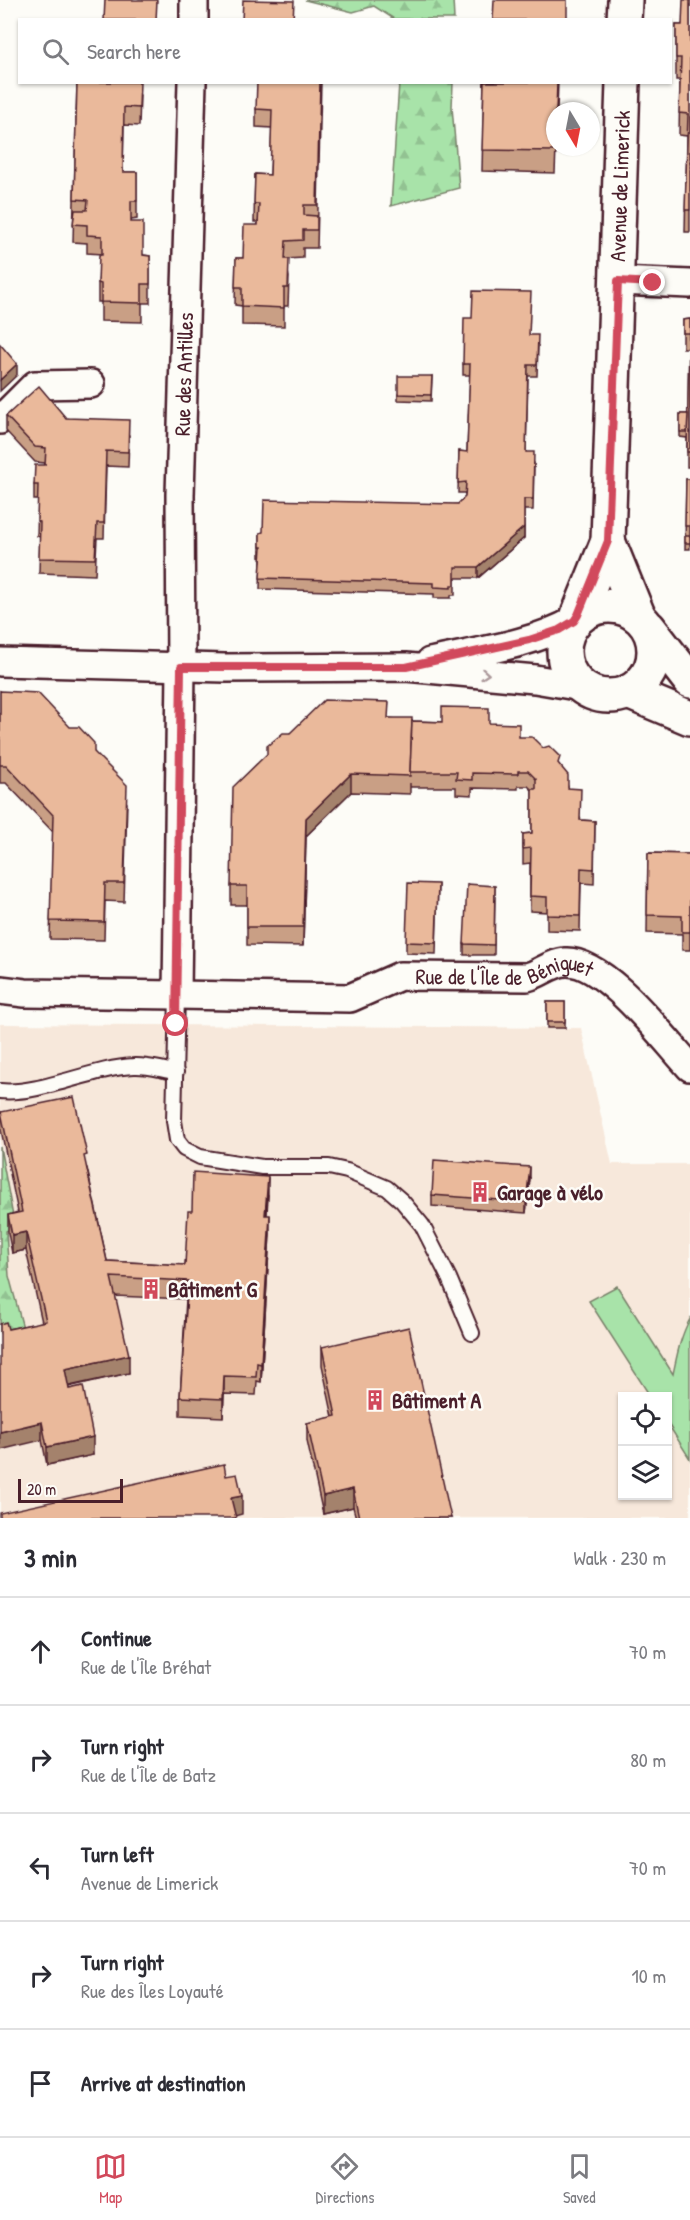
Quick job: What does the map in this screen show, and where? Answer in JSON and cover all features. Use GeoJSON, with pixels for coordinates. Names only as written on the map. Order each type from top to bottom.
{"type":"FeatureCollection","features":[{"type":"Feature","properties":{"kind":"street"},"geometry":{"type":"LineString","coordinates":[[194,0],[194,18]]}},
{"type":"Feature","properties":{"kind":"street"},"geometry":{"type":"LineString","coordinates":[[624,18],[625,0]]}},
{"type":"Feature","properties":{"kind":"street","name":"Rue des Antilles"},"geometry":{"type":"LineString","coordinates":[[177,995],[181,667],[180,495],[192,84]]}},
{"type":"Feature","properties":{"kind":"street","name":"Avenue de Limerick"},"geometry":{"type":"LineString","coordinates":[[576,618],[608,541],[623,84]]}},
{"type":"Feature","properties":{"kind":"street"},"geometry":{"type":"LineString","coordinates":[[618,281],[690,284]]}},
{"type":"Feature","properties":{"kind":"street"},"geometry":{"type":"LineString","coordinates":[[0,420],[35,385],[91,384]]}},
{"type":"Feature","properties":{"kind":"street","name":"Avenue de Limerick"},"geometry":{"type":"LineString","coordinates":[[608,541],[643,621],[690,681]]}},
{"type":"Feature","properties":{"kind":"street"},"geometry":{"type":"LineString","coordinates":[[0,662],[181,667],[406,667],[535,679],[582,687],[604,696],[628,692],[641,683],[649,673],[654,658],[654,644],[643,621],[626,608],[611,605],[599,606],[559,630],[529,640],[406,667]]}},
{"type":"Feature","properties":{"kind":"street"},"geometry":{"type":"LineString","coordinates":[[576,618],[566,635],[564,661],[567,669],[582,687]]}},
{"type":"Feature","properties":{"kind":"street"},"geometry":{"type":"LineString","coordinates":[[628,692],[690,718]]}},
{"type":"Feature","properties":{"kind":"street","name":"Rue de l'Île de Béniguet"},"geometry":{"type":"LineString","coordinates":[[0,990],[25,993],[350,998],[400,975],[527,977],[539,974],[551,965],[574,962],[590,967],[615,985],[690,1067]]}},
{"type":"Feature","properties":{"kind":"lane"},"geometry":{"type":"LineString","coordinates":[[177,995],[174,1131],[184,1149],[193,1155],[262,1167],[316,1166],[347,1171],[387,1188],[402,1201],[422,1225],[457,1293],[472,1333]]}},
{"type":"Feature","properties":{"kind":"lane"},"geometry":{"type":"LineString","coordinates":[[0,1091],[14,1092],[134,1065],[176,1072]]}},
{"type":"Feature","properties":{"kind":"shaded area"},"geometry":{"type":"Polygon","coordinates":[[[0,1024],[581,1028],[612,1164],[690,1164],[690,1518],[0,1518],[0,1024]]]}},
{"type":"Feature","properties":{"kind":"green space"},"geometry":{"type":"Polygon","coordinates":[[[305,0],[453,0],[454,18],[392,18],[374,6],[353,12],[305,0]]]}},
{"type":"Feature","properties":{"kind":"green space"},"geometry":{"type":"Polygon","coordinates":[[[399,84],[453,84],[452,107],[459,188],[391,206],[399,84]]]}},
{"type":"Feature","properties":{"kind":"green space"},"geometry":{"type":"Polygon","coordinates":[[[0,1147],[15,1227],[6,1231],[9,1276],[23,1328],[0,1333],[0,1147]]]}},
{"type":"Feature","properties":{"kind":"green space"},"geometry":{"type":"Polygon","coordinates":[[[617,1286],[673,1374],[681,1340],[690,1319],[690,1459],[672,1430],[672,1392],[647,1392],[589,1301],[617,1286]]]}},
{"type":"Feature","properties":{"kind":"building"},"geometry":{"type":"Polygon","coordinates":[[[105,0],[157,0],[156,18],[104,18],[105,0]]]}},
{"type":"Feature","properties":{"kind":"building"},"geometry":{"type":"Polygon","coordinates":[[[243,0],[294,1],[293,18],[242,18],[243,0]]]}},
{"type":"Feature","properties":{"kind":"building"},"geometry":{"type":"Polygon","coordinates":[[[494,0],[567,0],[567,18],[493,18],[494,0]]]}},
{"type":"Feature","properties":{"kind":"building"},"geometry":{"type":"Polygon","coordinates":[[[683,0],[690,0],[690,210],[685,210],[688,114],[679,113],[681,58],[676,58],[676,25],[682,25],[683,0]]]}},
{"type":"Feature","properties":{"kind":"building"},"geometry":{"type":"Polygon","coordinates":[[[77,84],[140,84],[139,108],[124,107],[123,172],[137,172],[137,201],[131,201],[131,222],[143,222],[143,255],[150,256],[150,284],[142,284],[142,303],[101,302],[101,284],[98,283],[102,236],[87,235],[87,225],[73,224],[75,210],[87,210],[88,200],[74,199],[77,84]]]}},
{"type":"Feature","properties":{"kind":"building"},"geometry":{"type":"Polygon","coordinates":[[[257,84],[320,84],[317,205],[304,205],[304,215],[317,216],[317,230],[303,230],[303,240],[286,241],[285,259],[289,259],[288,288],[284,288],[284,308],[242,306],[242,287],[235,287],[236,258],[243,258],[244,225],[258,225],[259,204],[254,204],[255,174],[270,175],[272,110],[256,109],[257,84]]]}},
{"type":"Feature","properties":{"kind":"building"},"geometry":{"type":"Polygon","coordinates":[[[484,84],[557,84],[556,102],[546,102],[546,151],[482,150],[484,84]]]}},
{"type":"Feature","properties":{"kind":"building"},"geometry":{"type":"Polygon","coordinates":[[[473,291],[531,292],[529,335],[538,335],[537,365],[528,365],[526,452],[534,452],[533,499],[524,499],[524,527],[478,567],[455,567],[455,585],[451,585],[451,588],[434,587],[434,583],[260,578],[262,547],[260,547],[260,533],[263,532],[264,500],[458,504],[465,497],[466,482],[458,483],[459,451],[467,452],[470,364],[463,364],[464,318],[472,318],[473,291]]]}},
{"type":"Feature","properties":{"kind":"building"},"geometry":{"type":"Polygon","coordinates":[[[690,319],[690,452],[687,452],[689,333],[683,333],[683,320],[690,319]]]}},
{"type":"Feature","properties":{"kind":"building"},"geometry":{"type":"Polygon","coordinates":[[[0,344],[17,364],[0,380],[0,344]]]}},
{"type":"Feature","properties":{"kind":"building"},"geometry":{"type":"Polygon","coordinates":[[[398,376],[432,376],[431,395],[398,394],[398,376]]]}},
{"type":"Feature","properties":{"kind":"building"},"geometry":{"type":"Polygon","coordinates":[[[39,386],[66,418],[129,420],[128,452],[106,451],[104,523],[97,523],[95,559],[39,558],[40,522],[37,521],[38,485],[34,485],[35,465],[45,465],[46,448],[35,447],[6,416],[39,386]]]}},
{"type":"Feature","properties":{"kind":"building"},"geometry":{"type":"Polygon","coordinates":[[[680,414],[688,414],[687,432],[680,432],[680,414]]]}},
{"type":"Feature","properties":{"kind":"building"},"geometry":{"type":"Polygon","coordinates":[[[686,479],[690,479],[690,526],[685,526],[686,479]]]}},
{"type":"Feature","properties":{"kind":"building"},"geometry":{"type":"Polygon","coordinates":[[[685,536],[690,536],[690,543],[685,543],[685,536]]]}},
{"type":"Feature","properties":{"kind":"building"},"geometry":{"type":"Polygon","coordinates":[[[0,691],[38,693],[70,727],[79,727],[94,743],[94,752],[127,785],[124,883],[105,883],[104,922],[50,921],[53,815],[6,765],[0,765],[0,691]]]}},
{"type":"Feature","properties":{"kind":"building"},"geometry":{"type":"Polygon","coordinates":[[[324,700],[389,702],[388,718],[412,718],[410,776],[351,774],[306,818],[303,927],[247,927],[247,886],[231,886],[233,787],[267,754],[267,746],[283,733],[290,733],[324,700]]]}},
{"type":"Feature","properties":{"kind":"building"},"geometry":{"type":"Polygon","coordinates":[[[442,707],[489,708],[489,723],[519,724],[519,737],[532,737],[543,748],[549,746],[560,757],[558,763],[568,775],[568,788],[581,789],[580,820],[595,821],[594,869],[581,868],[580,916],[547,915],[547,897],[530,896],[531,848],[523,849],[523,834],[532,833],[532,789],[536,789],[536,779],[528,771],[518,771],[518,774],[472,773],[472,780],[456,779],[457,772],[410,772],[412,721],[442,722],[442,707]]]}},
{"type":"Feature","properties":{"kind":"building"},"geometry":{"type":"Polygon","coordinates":[[[648,853],[690,854],[690,932],[682,932],[682,916],[647,915],[648,853]]]}},
{"type":"Feature","properties":{"kind":"building"},"geometry":{"type":"Polygon","coordinates":[[[408,883],[438,884],[436,943],[406,942],[408,883]]]}},
{"type":"Feature","properties":{"kind":"building"},"geometry":{"type":"Polygon","coordinates":[[[467,884],[495,886],[494,945],[464,944],[467,884]]]}},
{"type":"Feature","properties":{"kind":"building"},"geometry":{"type":"Polygon","coordinates":[[[547,1002],[565,1002],[565,1022],[547,1022],[547,1002]]]}},
{"type":"Feature","properties":{"kind":"building","name":"Bâtiment G"},"geometry":{"type":"Polygon","coordinates":[[[74,1097],[87,1155],[84,1156],[107,1261],[185,1265],[188,1211],[192,1211],[193,1172],[268,1177],[265,1215],[270,1215],[261,1364],[257,1363],[256,1377],[224,1376],[223,1399],[180,1397],[188,1281],[111,1277],[129,1355],[65,1369],[69,1389],[83,1386],[93,1437],[47,1447],[42,1422],[0,1432],[0,1324],[6,1322],[8,1329],[46,1321],[26,1232],[12,1235],[8,1215],[22,1212],[1,1112],[74,1097]]]}},
{"type":"Feature","properties":{"kind":"building","name":"Garage à vélo"},"geometry":{"type":"Polygon","coordinates":[[[434,1160],[530,1167],[526,1202],[432,1195],[434,1160]]]}},
{"type":"Feature","properties":{"kind":"building","name":"Bâtiment A"},"geometry":{"type":"Polygon","coordinates":[[[409,1327],[451,1518],[359,1518],[353,1489],[323,1496],[307,1423],[336,1416],[322,1347],[409,1327]]]}},
{"type":"Feature","properties":{"kind":"building"},"geometry":{"type":"Polygon","coordinates":[[[224,1464],[226,1476],[237,1474],[242,1496],[231,1498],[236,1518],[0,1518],[0,1513],[224,1464]]]}},
{"type":"Feature","properties":{"kind":"place","name":"Garage à vélo"},"geometry":{"type":"Point","coordinates":[480,1192]}},
{"type":"Feature","properties":{"kind":"place","name":"Bâtiment G"},"geometry":{"type":"Point","coordinates":[151,1289]}},
{"type":"Feature","properties":{"kind":"place","name":"Bâtiment A"},"geometry":{"type":"Point","coordinates":[375,1400]}},
{"type":"Feature","properties":{"kind":"route"},"geometry":{"type":"LineString","coordinates":[[176,1024],[181,667],[406,667],[529,640],[559,630],[574,621],[608,541],[618,281],[653,283]]}}]}
